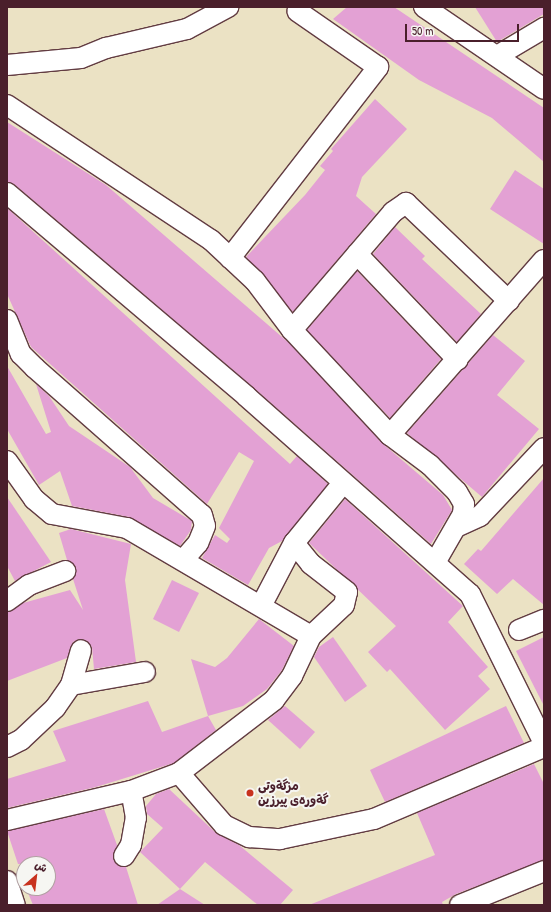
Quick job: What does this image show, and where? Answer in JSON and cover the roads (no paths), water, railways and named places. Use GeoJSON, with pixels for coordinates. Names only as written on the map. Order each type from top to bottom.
{"type":"FeatureCollection","features":[{"type":"Feature","properties":{"kind":"street"},"geometry":{"type":"LineString","coordinates":[[7,65],[81,58],[106,48],[187,29],[228,7]]}},
{"type":"Feature","properties":{"kind":"street"},"geometry":{"type":"LineString","coordinates":[[424,7],[544,89]]}},
{"type":"Feature","properties":{"kind":"street"},"geometry":{"type":"LineString","coordinates":[[230,258],[378,67],[296,8]]}},
{"type":"Feature","properties":{"kind":"street"},"geometry":{"type":"LineString","coordinates":[[497,56],[544,28]]}},
{"type":"Feature","properties":{"kind":"street"},"geometry":{"type":"LineString","coordinates":[[7,105],[211,240],[255,281],[292,330],[390,435],[430,465],[462,498],[464,504],[458,526],[436,560]]}},
{"type":"Feature","properties":{"kind":"street"},"geometry":{"type":"LineString","coordinates":[[7,193],[343,483],[436,560],[470,594],[484,616],[492,640],[544,743]]}},
{"type":"Feature","properties":{"kind":"street"},"geometry":{"type":"LineString","coordinates":[[292,330],[393,212],[406,203],[509,301]]}},
{"type":"Feature","properties":{"kind":"street"},"geometry":{"type":"LineString","coordinates":[[357,254],[458,360]]}},
{"type":"Feature","properties":{"kind":"street"},"geometry":{"type":"LineString","coordinates":[[390,435],[458,360],[544,260]]}},
{"type":"Feature","properties":{"kind":"street"},"geometry":{"type":"LineString","coordinates":[[7,320],[21,354],[202,515],[205,526],[200,538],[184,559]]}},
{"type":"Feature","properties":{"kind":"street"},"geometry":{"type":"LineString","coordinates":[[458,526],[480,516],[544,448]]}},
{"type":"Feature","properties":{"kind":"street"},"geometry":{"type":"LineString","coordinates":[[7,462],[34,499],[52,514],[127,528],[184,559],[311,636]]}},
{"type":"Feature","properties":{"kind":"street"},"geometry":{"type":"LineString","coordinates":[[261,606],[294,543],[343,483]]}},
{"type":"Feature","properties":{"kind":"street"},"geometry":{"type":"LineString","coordinates":[[7,820],[131,791],[179,773],[274,700],[292,676],[311,636],[344,605],[347,592],[311,564],[294,543]]}},
{"type":"Feature","properties":{"kind":"street"},"geometry":{"type":"LineString","coordinates":[[8,598],[29,585],[65,571]]}},
{"type":"Feature","properties":{"kind":"street"},"geometry":{"type":"LineString","coordinates":[[519,630],[544,620]]}},
{"type":"Feature","properties":{"kind":"street"},"geometry":{"type":"LineString","coordinates":[[7,747],[21,740],[42,721],[71,685],[81,650]]}},
{"type":"Feature","properties":{"kind":"street"},"geometry":{"type":"LineString","coordinates":[[71,685],[145,672]]}},
{"type":"Feature","properties":{"kind":"street"},"geometry":{"type":"LineString","coordinates":[[179,773],[224,825],[249,837],[280,839],[374,820],[544,747]]}},
{"type":"Feature","properties":{"kind":"street"},"geometry":{"type":"LineString","coordinates":[[124,856],[131,845],[136,818],[131,791]]}},
{"type":"Feature","properties":{"kind":"street"},"geometry":{"type":"LineString","coordinates":[[460,905],[544,871]]}},
{"type":"Feature","properties":{"kind":"street"},"geometry":{"type":"LineString","coordinates":[[7,881],[15,905]]}},
{"type":"Feature","properties":{"kind":"place","name":"مزگةوتی گةورەی پیرزین"},"geometry":{"type":"Point","coordinates":[250,793]}}]}
